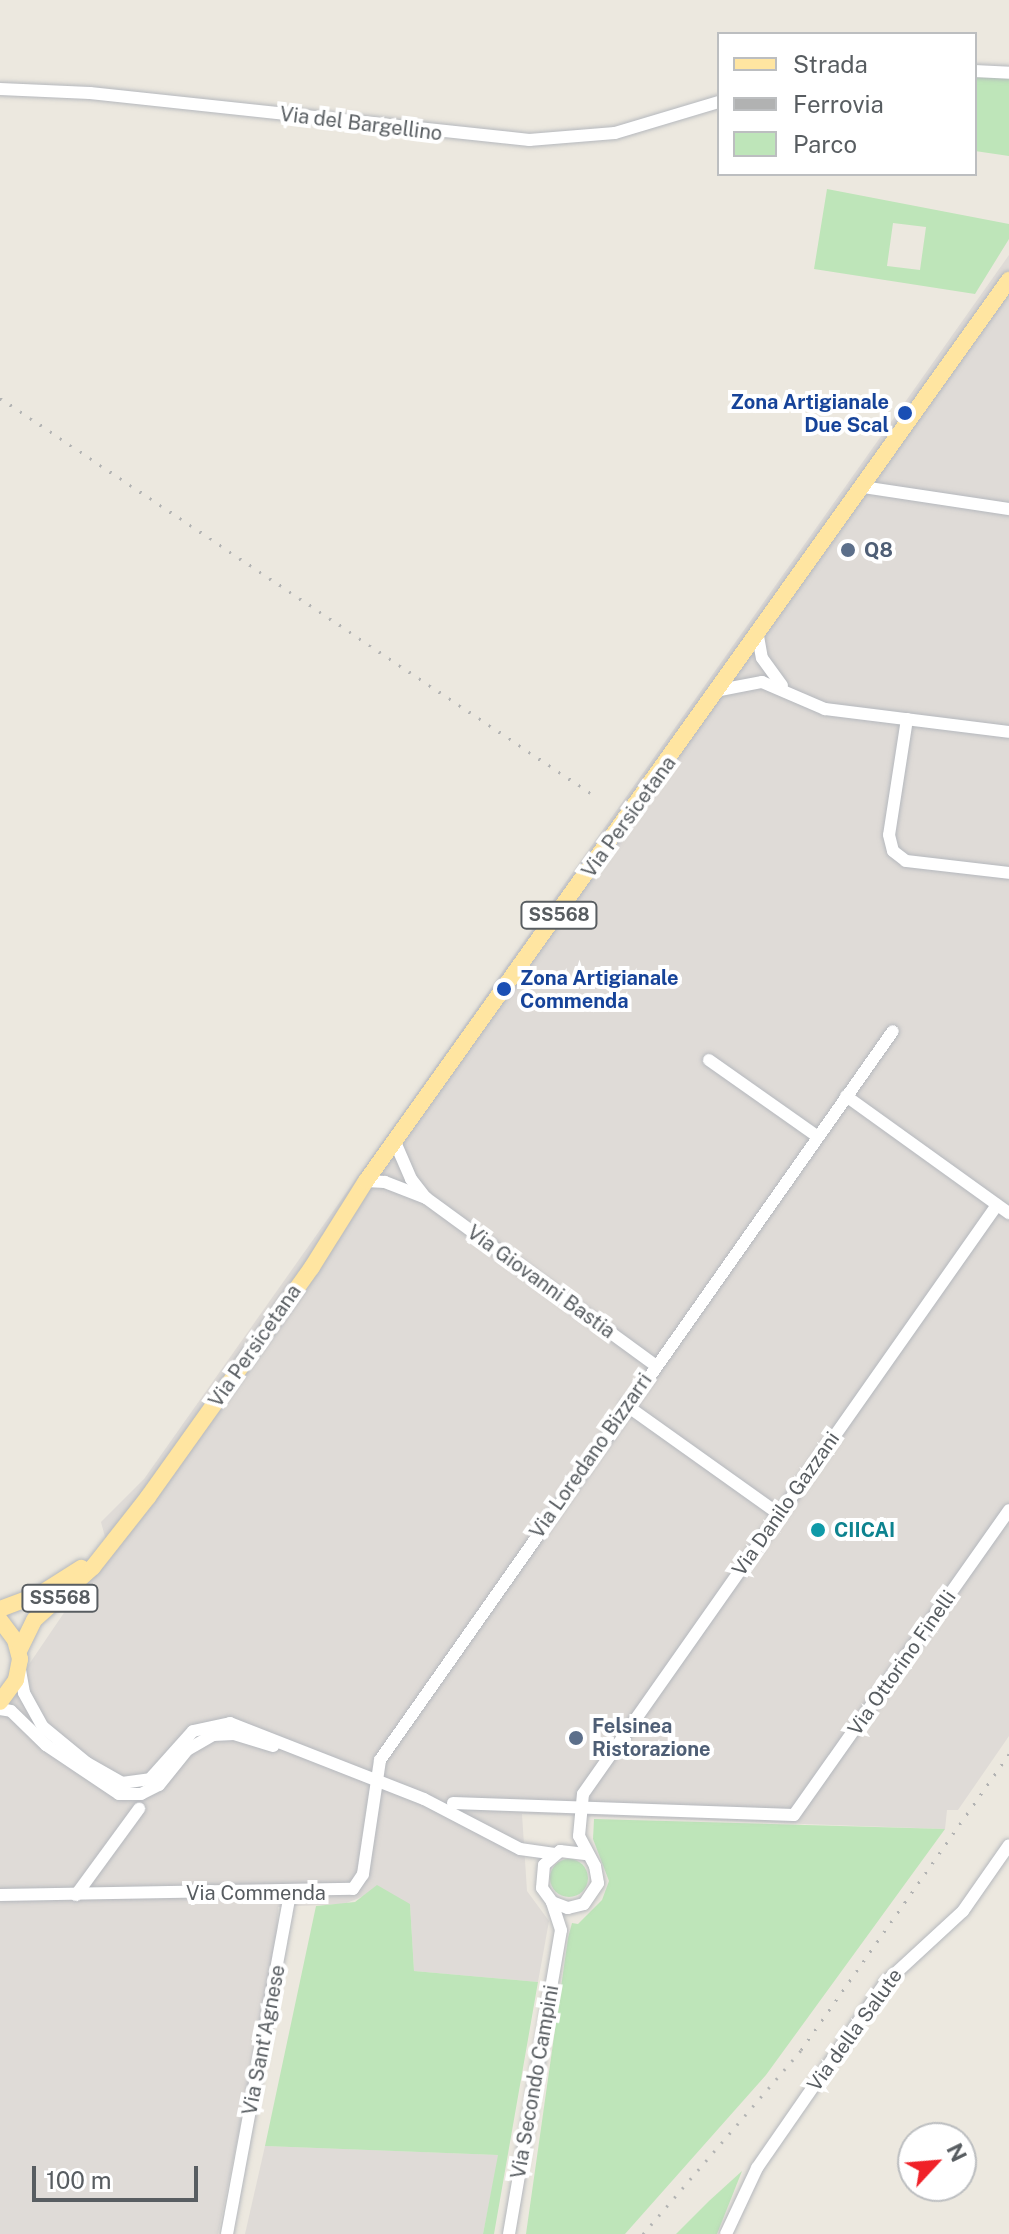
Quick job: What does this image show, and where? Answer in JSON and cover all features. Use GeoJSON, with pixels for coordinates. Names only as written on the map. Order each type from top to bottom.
{"type":"FeatureCollection","features":[{"type":"Feature","properties":{"kind":"main road","name":"Via Persicetana"},"geometry":{"type":"LineString","coordinates":[[0,1702],[34,1620],[108,1548],[312,1267],[366,1181],[720,690],[1009,280]]}},
{"type":"Feature","properties":{"kind":"main road","name":"Via Persicetana"},"geometry":{"type":"LineString","coordinates":[[0,1609],[59,1583],[108,1548]]}},
{"type":"Feature","properties":{"kind":"main road"},"geometry":{"type":"LineString","coordinates":[[0,1620],[19,1659]]}},
{"type":"Feature","properties":{"kind":"street"},"geometry":{"type":"LineString","coordinates":[[977,71],[1009,73]]}},
{"type":"Feature","properties":{"kind":"street","name":"Via del Bargellino"},"geometry":{"type":"LineString","coordinates":[[0,89],[90,93],[529,140],[639,128],[717,103]]}},
{"type":"Feature","properties":{"kind":"street"},"geometry":{"type":"LineString","coordinates":[[863,487],[1007,505]]}},
{"type":"Feature","properties":{"kind":"street"},"geometry":{"type":"LineString","coordinates":[[758,636],[766,667],[784,688]]}},
{"type":"Feature","properties":{"kind":"street"},"geometry":{"type":"LineString","coordinates":[[720,690],[749,681],[784,688],[825,709],[1009,732]]}},
{"type":"Feature","properties":{"kind":"street"},"geometry":{"type":"LineString","coordinates":[[907,719],[889,835],[893,851],[906,861],[1009,873]]}},
{"type":"Feature","properties":{"kind":"street","name":"Via Loredano Bizzarri"},"geometry":{"type":"LineString","coordinates":[[374,1780],[380,1760],[626,1405],[893,1031]]}},
{"type":"Feature","properties":{"kind":"street"},"geometry":{"type":"LineString","coordinates":[[709,1060],[818,1137]]}},
{"type":"Feature","properties":{"kind":"street"},"geometry":{"type":"LineString","coordinates":[[846,1096],[1009,1213]]}},
{"type":"Feature","properties":{"kind":"street","name":"Via Giovanni Bastia"},"geometry":{"type":"LineString","coordinates":[[395,1142],[411,1179],[426,1198]]}},
{"type":"Feature","properties":{"kind":"street","name":"Via Giovanni Bastia"},"geometry":{"type":"LineString","coordinates":[[366,1181],[385,1182],[426,1198],[655,1365]]}},
{"type":"Feature","properties":{"kind":"street","name":"Via Danilo Gazzani"},"geometry":{"type":"LineString","coordinates":[[579,1805],[997,1205]]}},
{"type":"Feature","properties":{"kind":"street"},"geometry":{"type":"LineString","coordinates":[[626,1405],[779,1514]]}},
{"type":"Feature","properties":{"kind":"street","name":"Via Ottorino Finelli"},"geometry":{"type":"LineString","coordinates":[[579,1805],[794,1815],[1009,1510]]}},
{"type":"Feature","properties":{"kind":"street"},"geometry":{"type":"LineString","coordinates":[[19,1659],[24,1693],[43,1727],[87,1763],[122,1783],[150,1779],[188,1735],[217,1723],[242,1725],[322,1761]]}},
{"type":"Feature","properties":{"kind":"street"},"geometry":{"type":"LineString","coordinates":[[0,1709],[11,1711],[46,1745],[119,1794],[141,1794],[159,1785],[187,1750],[213,1735],[234,1734],[322,1761],[424,1799],[520,1849],[585,1854]]}},
{"type":"Feature","properties":{"kind":"street","name":"Via Commenda"},"geometry":{"type":"LineString","coordinates":[[0,1895],[344,1892],[360,1882],[374,1780]]}},
{"type":"Feature","properties":{"kind":"street"},"geometry":{"type":"LineString","coordinates":[[453,1803],[579,1805],[577,1829],[585,1854],[595,1866],[598,1883],[561,1930]]}},
{"type":"Feature","properties":{"kind":"street"},"geometry":{"type":"LineString","coordinates":[[76,1895],[139,1809]]}},
{"type":"Feature","properties":{"kind":"street"},"geometry":{"type":"LineString","coordinates":[[540,1879],[577,1829]]}},
{"type":"Feature","properties":{"kind":"street","name":"Via della Salute"},"geometry":{"type":"LineString","coordinates":[[726,2234],[757,2168],[885,1983],[963,1911],[1009,1845]]}},
{"type":"Feature","properties":{"kind":"street"},"geometry":{"type":"LineString","coordinates":[[520,1849],[552,1902],[568,1908],[584,1904]]}},
{"type":"Feature","properties":{"kind":"street","name":"Via Sant'Agnese"},"geometry":{"type":"LineString","coordinates":[[227,2234],[290,1893]]}},
{"type":"Feature","properties":{"kind":"street","name":"Via Secondo Campini"},"geometry":{"type":"LineString","coordinates":[[509,2234],[561,1930],[552,1902]]}},
{"type":"Feature","properties":{"kind":"shaded area"},"geometry":{"type":"Polygon","coordinates":[[[1009,255],[1009,1736],[958,1810],[947,1810],[945,1829],[522,1814],[527,1891],[549,1921],[538,1982],[414,1971],[410,1904],[364,1896],[344,1904],[278,1907],[276,1951],[218,2234],[0,2234],[0,1707],[108,1548],[101,1522],[144,1479],[1009,255]]]}},
{"type":"Feature","properties":{"kind":"shaded area"},"geometry":{"type":"Polygon","coordinates":[[[265,2146],[499,2155],[483,2234],[245,2234],[265,2146]]]}},
{"type":"Feature","properties":{"kind":"green space"},"geometry":{"type":"Polygon","coordinates":[[[989,75],[1009,78],[1009,156],[977,151],[977,78],[989,75]]]}},
{"type":"Feature","properties":{"kind":"green space"},"geometry":{"type":"Polygon","coordinates":[[[827,189],[1009,224],[1009,239],[975,294],[814,269],[827,189]],[[893,223],[887,266],[920,270],[926,227],[893,223]]]}},
{"type":"Feature","properties":{"kind":"green space"},"geometry":{"type":"Polygon","coordinates":[[[594,1819],[945,1829],[766,2075],[625,2234],[526,2234],[568,1938],[572,1923],[578,1924],[602,1900],[609,1881],[593,1839],[594,1819]]]}},
{"type":"Feature","properties":{"kind":"green space"},"geometry":{"type":"Polygon","coordinates":[[[569,1859],[583,1864],[588,1878],[583,1892],[569,1897],[555,1892],[550,1878],[555,1864],[569,1859]]]}},
{"type":"Feature","properties":{"kind":"green space"},"geometry":{"type":"Polygon","coordinates":[[[377,1885],[410,1904],[414,1971],[538,1982],[494,2234],[483,2234],[498,2155],[265,2146],[316,1906],[355,1902],[377,1885]]]}},
{"type":"Feature","properties":{"kind":"green space"},"geometry":{"type":"Polygon","coordinates":[[[742,2171],[717,2234],[676,2234],[709,2201],[742,2171]]]}},
{"type":"Feature","properties":{"kind":"railway"},"geometry":{"type":"LineString","coordinates":[[0,398],[598,798]]}},
{"type":"Feature","properties":{"kind":"railway"},"geometry":{"type":"LineString","coordinates":[[643,2234],[801,2050],[1009,1754]]}},
{"type":"Feature","properties":{"kind":"place","name":"Zona Artigianale Due Scal"},"geometry":{"type":"Point","coordinates":[905,413]}},
{"type":"Feature","properties":{"kind":"place","name":"Q8"},"geometry":{"type":"Point","coordinates":[848,550]}},
{"type":"Feature","properties":{"kind":"place","name":"Zona Artigianale Commenda"},"geometry":{"type":"Point","coordinates":[504,989]}},
{"type":"Feature","properties":{"kind":"place","name":"CIICAI"},"geometry":{"type":"Point","coordinates":[818,1530]}},
{"type":"Feature","properties":{"kind":"place","name":"Felsinea Ristorazione"},"geometry":{"type":"Point","coordinates":[576,1738]}}]}
